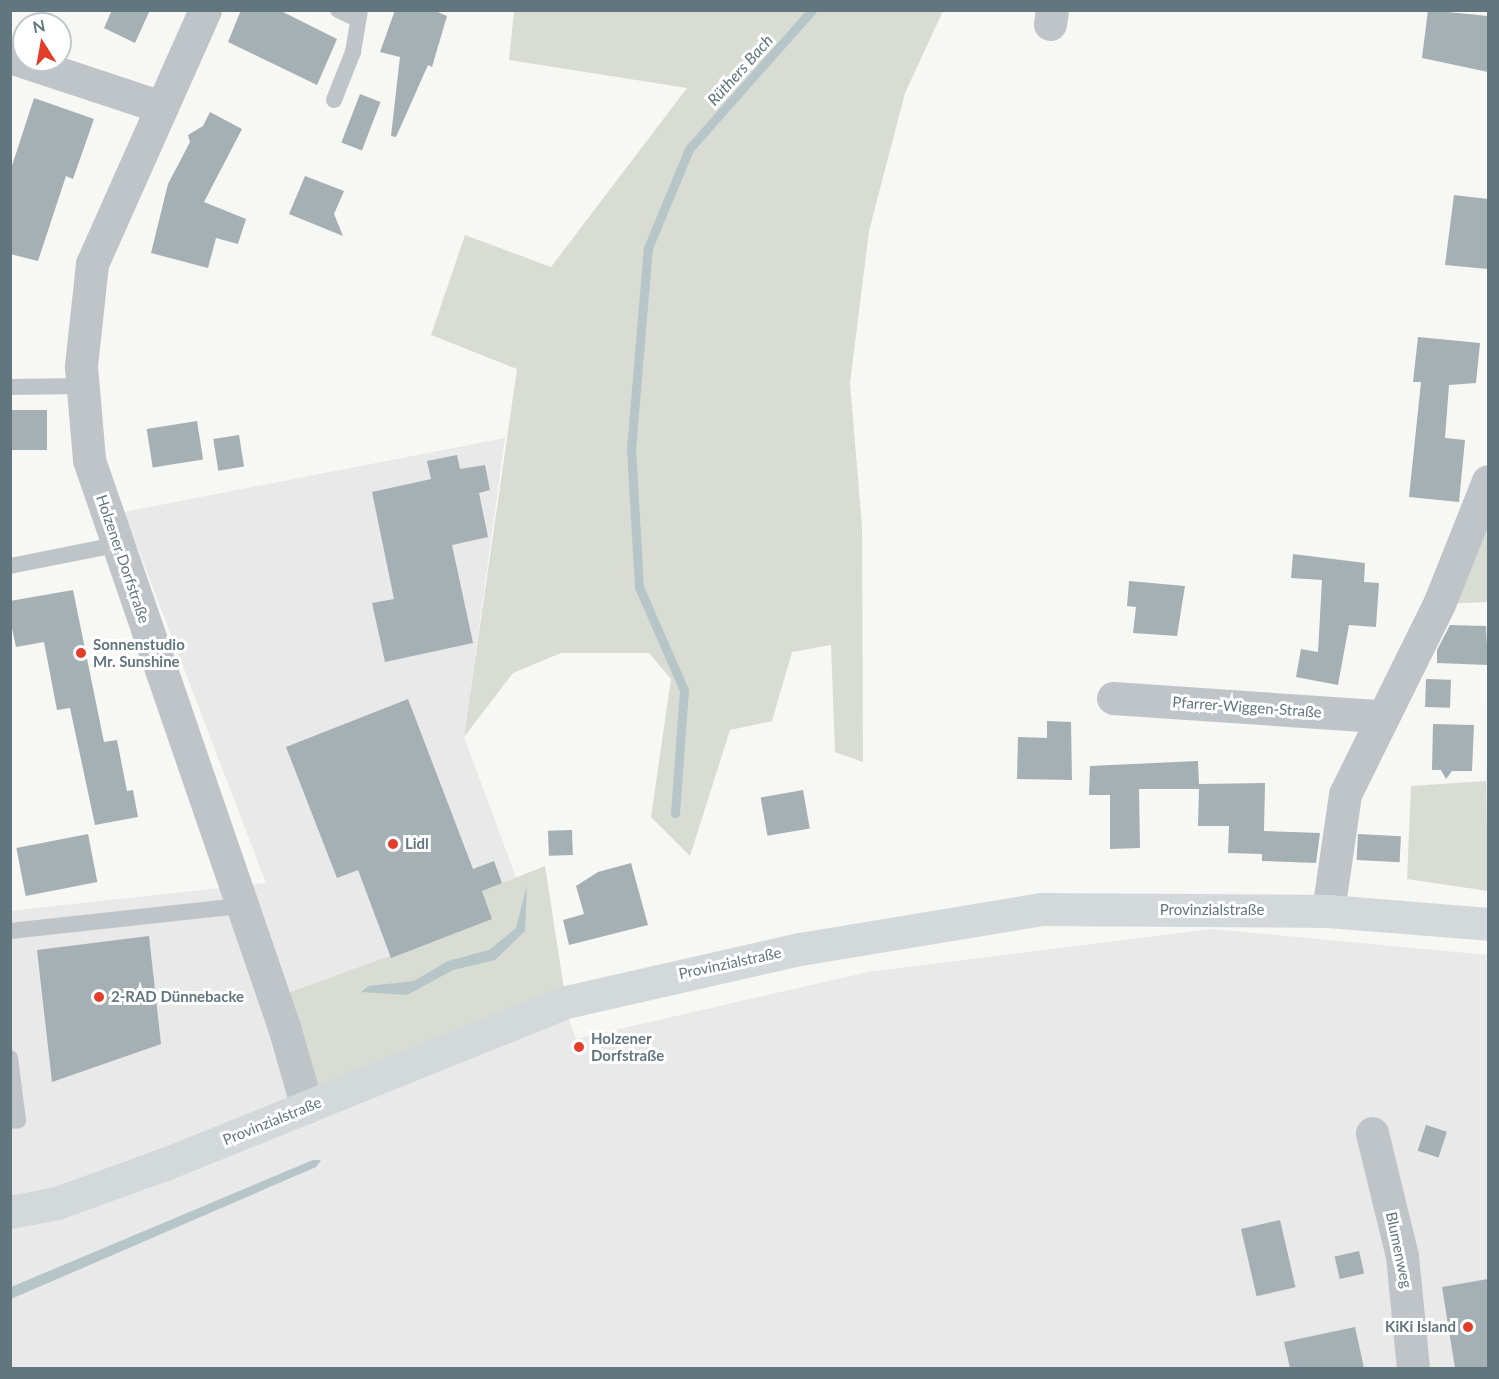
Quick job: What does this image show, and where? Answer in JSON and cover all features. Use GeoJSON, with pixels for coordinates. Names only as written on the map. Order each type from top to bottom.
{"type":"FeatureCollection","features":[{"type":"Feature","properties":{"kind":"main road","name":"Provinzialstraße"},"geometry":{"type":"LineString","coordinates":[[10,1212],[57,1203],[307,1107],[566,1002],[800,949],[1041,909],[1328,911],[1488,924]]}},
{"type":"Feature","properties":{"kind":"street","name":"Holzener Dorfstraße"},"geometry":{"type":"LineString","coordinates":[[205,10],[92,264],[83,386],[89,460],[120,544],[307,1107]]}},
{"type":"Feature","properties":{"kind":"street"},"geometry":{"type":"LineString","coordinates":[[10,57],[160,107]]}},
{"type":"Feature","properties":{"kind":"street"},"geometry":{"type":"LineString","coordinates":[[1328,911],[1345,794],[1380,716],[1439,604],[1488,481]]}},
{"type":"Feature","properties":{"kind":"street","name":"Pfarrer-Wiggen-Straße"},"geometry":{"type":"LineString","coordinates":[[1113,698],[1380,716]]}},
{"type":"Feature","properties":{"kind":"street","name":"Blumenweg"},"geometry":{"type":"LineString","coordinates":[[1372,1133],[1402,1256],[1413,1368]]}},
{"type":"Feature","properties":{"kind":"lane"},"geometry":{"type":"LineString","coordinates":[[334,100],[353,52],[358,15],[338,10]]}},
{"type":"Feature","properties":{"kind":"lane"},"geometry":{"type":"LineString","coordinates":[[10,387],[83,386]]}},
{"type":"Feature","properties":{"kind":"lane"},"geometry":{"type":"LineString","coordinates":[[10,566],[120,544]]}},
{"type":"Feature","properties":{"kind":"lane"},"geometry":{"type":"LineString","coordinates":[[10,931],[240,906]]}},
{"type":"Feature","properties":{"kind":"lane"},"geometry":{"type":"LineString","coordinates":[[10,1058],[18,1120],[10,1121]]}},
{"type":"Feature","properties":{"kind":"shaded area"},"geometry":{"type":"Polygon","coordinates":[[[514,11],[943,11],[905,93],[869,231],[850,383],[862,526],[863,762],[835,752],[831,645],[792,652],[772,721],[730,730],[690,856],[651,817],[671,679],[649,653],[561,653],[513,673],[464,737],[517,369],[431,335],[465,235],[551,267],[687,88],[509,60],[514,11]]]}},
{"type":"Feature","properties":{"kind":"shaded area"},"geometry":{"type":"Polygon","coordinates":[[[505,438],[464,737],[576,1039],[868,972],[1211,929],[1488,955],[1488,1368],[11,1368],[10,911],[266,883],[124,512],[505,438]]]}},
{"type":"Feature","properties":{"kind":"shaded area"},"geometry":{"type":"Polygon","coordinates":[[[1488,481],[1488,602],[1439,604],[1488,481]]]}},
{"type":"Feature","properties":{"kind":"shaded area"},"geometry":{"type":"Polygon","coordinates":[[[1485,692],[1488,891],[1407,879],[1411,786],[1486,781],[1485,692]]]}},
{"type":"Feature","properties":{"kind":"shaded area"},"geometry":{"type":"Polygon","coordinates":[[[545,866],[566,1002],[307,1107],[274,998],[492,919],[482,891],[545,866]]]}},
{"type":"Feature","properties":{"kind":"shaded area"},"geometry":{"type":"Polygon","coordinates":[[[527,885],[525,931],[495,960],[453,970],[407,995],[361,992],[368,986],[414,981],[448,961],[489,950],[516,928],[527,885]]]}},
{"type":"Feature","properties":{"kind":"shaded area"},"geometry":{"type":"Polygon","coordinates":[[[313,1160],[321,1160],[316,1167],[11,1299],[11,1287],[313,1160]]]}},
{"type":"Feature","properties":{"kind":"building"},"geometry":{"type":"Polygon","coordinates":[[[112,10],[150,10],[135,43],[104,28],[112,10]]]}},
{"type":"Feature","properties":{"kind":"building"},"geometry":{"type":"Polygon","coordinates":[[[241,10],[279,10],[337,39],[317,85],[228,42],[241,10]]]}},
{"type":"Feature","properties":{"kind":"building"},"geometry":{"type":"Polygon","coordinates":[[[395,10],[433,10],[447,16],[432,67],[428,65],[396,137],[391,136],[400,57],[380,52],[395,10]]]}},
{"type":"Feature","properties":{"kind":"building"},"geometry":{"type":"Polygon","coordinates":[[[1428,10],[1488,16],[1488,72],[1422,58],[1428,10]]]}},
{"type":"Feature","properties":{"kind":"building"},"geometry":{"type":"Polygon","coordinates":[[[360,94],[381,102],[362,150],[341,143],[360,94]]]}},
{"type":"Feature","properties":{"kind":"building"},"geometry":{"type":"Polygon","coordinates":[[[34,98],[94,119],[73,179],[66,176],[38,261],[10,254],[10,172],[34,98]]]}},
{"type":"Feature","properties":{"kind":"building"},"geometry":{"type":"Polygon","coordinates":[[[210,112],[242,129],[204,202],[246,219],[238,244],[216,238],[208,268],[151,253],[168,184],[190,142],[188,135],[203,126],[210,112]]]}},
{"type":"Feature","properties":{"kind":"building"},"geometry":{"type":"Polygon","coordinates":[[[305,176],[344,191],[334,214],[343,236],[289,214],[305,176]]]}},
{"type":"Feature","properties":{"kind":"building"},"geometry":{"type":"Polygon","coordinates":[[[1454,195],[1488,199],[1488,269],[1445,265],[1454,195]]]}},
{"type":"Feature","properties":{"kind":"building"},"geometry":{"type":"Polygon","coordinates":[[[1418,337],[1480,343],[1476,383],[1449,385],[1445,438],[1465,440],[1459,502],[1409,497],[1421,382],[1413,382],[1418,337]]]}},
{"type":"Feature","properties":{"kind":"building"},"geometry":{"type":"Polygon","coordinates":[[[10,410],[47,410],[47,450],[10,450],[10,410]]]}},
{"type":"Feature","properties":{"kind":"building"},"geometry":{"type":"Polygon","coordinates":[[[197,421],[203,460],[153,467],[147,429],[197,421]]]}},
{"type":"Feature","properties":{"kind":"building"},"geometry":{"type":"Polygon","coordinates":[[[239,435],[244,467],[218,471],[213,439],[239,435]]]}},
{"type":"Feature","properties":{"kind":"building"},"geometry":{"type":"Polygon","coordinates":[[[457,455],[460,469],[485,465],[490,490],[479,493],[488,537],[452,545],[473,643],[385,662],[372,603],[394,599],[372,492],[431,479],[427,461],[457,455]]]}},
{"type":"Feature","properties":{"kind":"building"},"geometry":{"type":"Polygon","coordinates":[[[1293,554],[1365,563],[1364,582],[1379,583],[1376,627],[1349,625],[1338,685],[1296,677],[1301,649],[1318,652],[1322,580],[1291,578],[1293,554]]]}},
{"type":"Feature","properties":{"kind":"building"},"geometry":{"type":"Polygon","coordinates":[[[1129,581],[1185,586],[1177,636],[1133,633],[1136,607],[1127,606],[1129,581]]]}},
{"type":"Feature","properties":{"kind":"building"},"geometry":{"type":"Polygon","coordinates":[[[73,590],[104,742],[117,740],[127,791],[133,790],[138,817],[95,825],[70,708],[57,710],[44,642],[16,647],[10,619],[10,601],[73,590]]]}},
{"type":"Feature","properties":{"kind":"building"},"geometry":{"type":"Polygon","coordinates":[[[1450,625],[1486,626],[1488,665],[1437,663],[1437,650],[1450,625]]]}},
{"type":"Feature","properties":{"kind":"building"},"geometry":{"type":"Polygon","coordinates":[[[1426,679],[1451,680],[1450,708],[1425,707],[1426,679]]]}},
{"type":"Feature","properties":{"kind":"building","name":"Lidl"},"geometry":{"type":"Polygon","coordinates":[[[408,699],[473,869],[494,861],[502,883],[482,891],[492,919],[391,958],[358,870],[337,878],[286,747],[408,699]]]}},
{"type":"Feature","properties":{"kind":"building"},"geometry":{"type":"Polygon","coordinates":[[[1047,721],[1071,722],[1072,780],[1017,779],[1018,737],[1047,738],[1047,721]]]}},
{"type":"Feature","properties":{"kind":"building"},"geometry":{"type":"Polygon","coordinates":[[[1433,724],[1474,725],[1472,771],[1452,771],[1446,779],[1441,770],[1432,770],[1433,724]]]}},
{"type":"Feature","properties":{"kind":"building"},"geometry":{"type":"Polygon","coordinates":[[[1198,761],[1199,784],[1265,783],[1264,831],[1320,833],[1316,863],[1262,861],[1262,854],[1228,853],[1229,826],[1198,826],[1199,789],[1139,789],[1140,848],[1110,849],[1110,795],[1089,795],[1090,766],[1198,761]]]}},
{"type":"Feature","properties":{"kind":"building"},"geometry":{"type":"Polygon","coordinates":[[[803,790],[810,828],[767,836],[761,797],[803,790]]]}},
{"type":"Feature","properties":{"kind":"building"},"geometry":{"type":"Polygon","coordinates":[[[572,830],[573,855],[549,856],[548,831],[572,830]]]}},
{"type":"Feature","properties":{"kind":"building"},"geometry":{"type":"Polygon","coordinates":[[[88,834],[97,882],[26,896],[16,848],[88,834]]]}},
{"type":"Feature","properties":{"kind":"building"},"geometry":{"type":"Polygon","coordinates":[[[1358,834],[1401,836],[1400,862],[1357,860],[1358,834]]]}},
{"type":"Feature","properties":{"kind":"building"},"geometry":{"type":"Polygon","coordinates":[[[631,863],[648,925],[569,945],[563,920],[584,914],[576,886],[598,872],[631,863]]]}},
{"type":"Feature","properties":{"kind":"building","name":"2-RAD Dünnebacke"},"geometry":{"type":"Polygon","coordinates":[[[149,936],[161,1044],[52,1082],[37,950],[149,936]]]}},
{"type":"Feature","properties":{"kind":"building"},"geometry":{"type":"Polygon","coordinates":[[[1426,1125],[1447,1132],[1439,1157],[1418,1151],[1426,1125]]]}},
{"type":"Feature","properties":{"kind":"building"},"geometry":{"type":"Polygon","coordinates":[[[1280,1220],[1296,1287],[1257,1296],[1241,1229],[1280,1220]]]}},
{"type":"Feature","properties":{"kind":"building"},"geometry":{"type":"Polygon","coordinates":[[[1359,1251],[1364,1273],[1340,1279],[1335,1257],[1359,1251]]]}},
{"type":"Feature","properties":{"kind":"building","name":"KiKi Island"},"geometry":{"type":"Polygon","coordinates":[[[1488,1279],[1488,1368],[1455,1368],[1442,1287],[1488,1279]]]}},
{"type":"Feature","properties":{"kind":"building"},"geometry":{"type":"Polygon","coordinates":[[[1355,1327],[1364,1368],[1290,1368],[1284,1342],[1355,1327]]]}},
{"type":"Feature","properties":{"kind":"waterway","name":"Rüthers Bach"},"geometry":{"type":"LineString","coordinates":[[675,813],[684,690],[639,587],[631,449],[648,248],[689,149],[812,10]]}},
{"type":"Feature","properties":{"kind":"place","name":"Sonnenstudio Mr. Sunshine"},"geometry":{"type":"Point","coordinates":[81,653]}},
{"type":"Feature","properties":{"kind":"place","name":"Lidl"},"geometry":{"type":"Point","coordinates":[393,844]}},
{"type":"Feature","properties":{"kind":"place","name":"2-RAD Dünnebacke"},"geometry":{"type":"Point","coordinates":[99,997]}},
{"type":"Feature","properties":{"kind":"place","name":"Holzener Dorfstraße"},"geometry":{"type":"Point","coordinates":[579,1047]}},
{"type":"Feature","properties":{"kind":"place","name":"KiKi Island"},"geometry":{"type":"Point","coordinates":[1468,1327]}}]}
